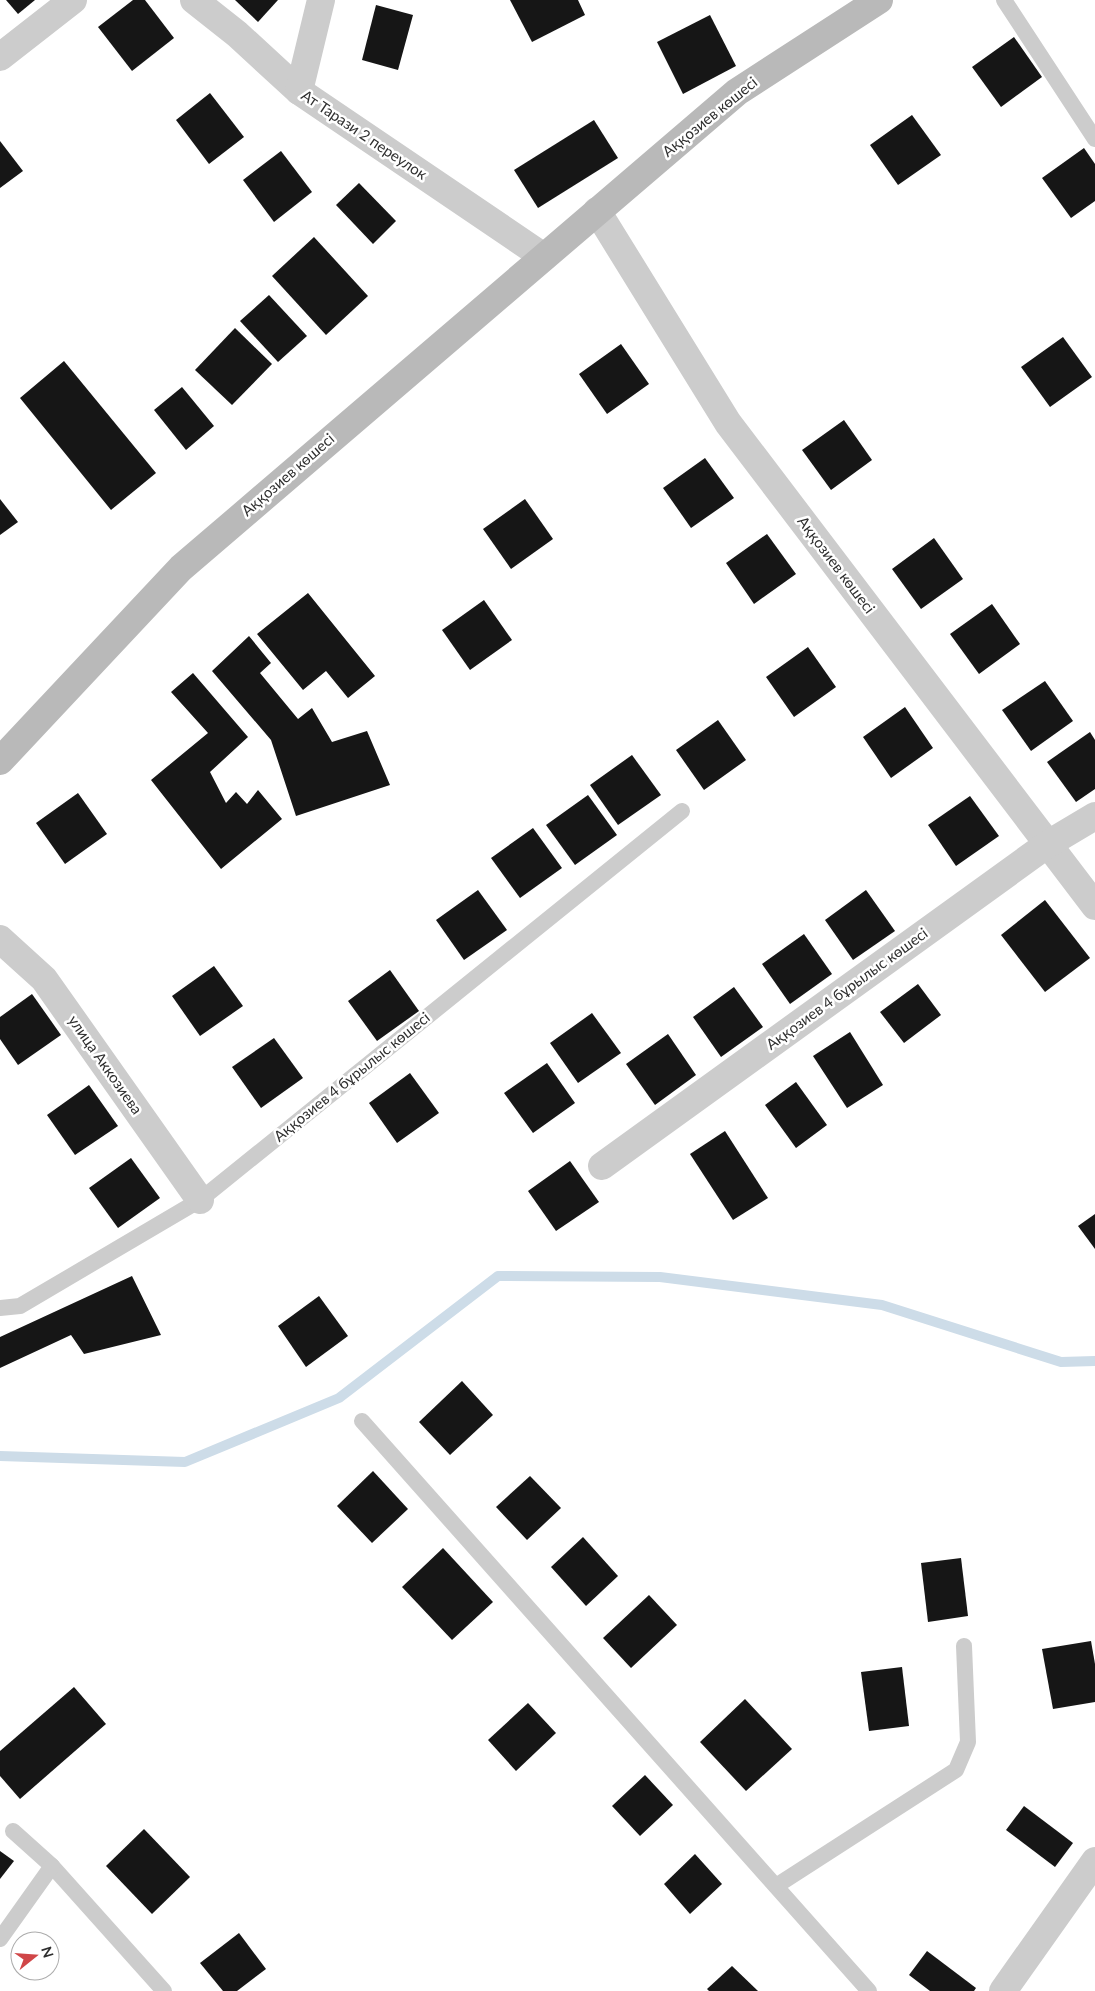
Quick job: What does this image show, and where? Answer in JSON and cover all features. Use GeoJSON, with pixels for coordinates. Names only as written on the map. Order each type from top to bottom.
{"type":"FeatureCollection","features":[{"type":"Feature","properties":{"kind":"main road","name":"Аққозиев көшесі"},"geometry":{"type":"LineString","coordinates":[[4,750],[180,568],[737,92],[879,0]]}},
{"type":"Feature","properties":{"kind":"street"},"geometry":{"type":"LineString","coordinates":[[0,57],[73,0]]}},
{"type":"Feature","properties":{"kind":"street","name":"Ат Тарази 2 переулок"},"geometry":{"type":"LineString","coordinates":[[194,0],[237,34],[298,91],[544,257]]}},
{"type":"Feature","properties":{"kind":"street"},"geometry":{"type":"LineString","coordinates":[[298,91],[321,0]]}},
{"type":"Feature","properties":{"kind":"street","name":"Аққозиев көшесі"},"geometry":{"type":"LineString","coordinates":[[597,211],[728,423],[1095,906]]}},
{"type":"Feature","properties":{"kind":"street","name":"Аққозиев 4 бұрылыс көшесі"},"geometry":{"type":"LineString","coordinates":[[602,1166],[1048,844],[1095,816]]}},
{"type":"Feature","properties":{"kind":"street","name":"улица Аккозиева"},"geometry":{"type":"LineString","coordinates":[[0,939],[44,979],[200,1200]]}},
{"type":"Feature","properties":{"kind":"street"},"geometry":{"type":"LineString","coordinates":[[1003,1991],[1095,1861]]}},
{"type":"Feature","properties":{"kind":"lane"},"geometry":{"type":"LineString","coordinates":[[1004,0],[1095,139]]}},
{"type":"Feature","properties":{"kind":"lane","name":"Аққозиев 4 бұрылыс көшесі"},"geometry":{"type":"LineString","coordinates":[[0,1308],[20,1306],[200,1200],[682,811]]}},
{"type":"Feature","properties":{"kind":"lane"},"geometry":{"type":"LineString","coordinates":[[362,1421],[869,1991]]}},
{"type":"Feature","properties":{"kind":"lane"},"geometry":{"type":"LineString","coordinates":[[776,1886],[956,1770],[968,1742],[964,1646]]}},
{"type":"Feature","properties":{"kind":"lane"},"geometry":{"type":"LineString","coordinates":[[13,1831],[52,1866],[164,1991]]}},
{"type":"Feature","properties":{"kind":"lane"},"geometry":{"type":"LineString","coordinates":[[0,1939],[52,1866]]}},
{"type":"Feature","properties":{"kind":"building"},"geometry":{"type":"Polygon","coordinates":[[[6,0],[35,0],[18,14],[6,0]]]}},
{"type":"Feature","properties":{"kind":"building"},"geometry":{"type":"Polygon","coordinates":[[[133,0],[145,0],[174,38],[132,71],[98,27],[133,0]]]}},
{"type":"Feature","properties":{"kind":"building"},"geometry":{"type":"Polygon","coordinates":[[[235,0],[278,0],[258,22],[235,0]]]}},
{"type":"Feature","properties":{"kind":"building"},"geometry":{"type":"Polygon","coordinates":[[[510,0],[578,0],[585,15],[532,42],[510,0]]]}},
{"type":"Feature","properties":{"kind":"building"},"geometry":{"type":"Polygon","coordinates":[[[376,5],[413,15],[398,70],[362,60],[376,5]]]}},
{"type":"Feature","properties":{"kind":"building"},"geometry":{"type":"Polygon","coordinates":[[[710,15],[736,66],[683,94],[657,42],[710,15]]]}},
{"type":"Feature","properties":{"kind":"building"},"geometry":{"type":"Polygon","coordinates":[[[1014,37],[1042,77],[1001,107],[972,67],[1014,37]]]}},
{"type":"Feature","properties":{"kind":"building"},"geometry":{"type":"Polygon","coordinates":[[[210,93],[244,137],[209,164],[176,120],[210,93]]]}},
{"type":"Feature","properties":{"kind":"building"},"geometry":{"type":"Polygon","coordinates":[[[912,115],[941,155],[898,185],[870,145],[912,115]]]}},
{"type":"Feature","properties":{"kind":"building"},"geometry":{"type":"Polygon","coordinates":[[[594,120],[618,158],[538,208],[514,170],[594,120]]]}},
{"type":"Feature","properties":{"kind":"building"},"geometry":{"type":"Polygon","coordinates":[[[0,141],[23,171],[0,188],[0,141]]]}},
{"type":"Feature","properties":{"kind":"building"},"geometry":{"type":"Polygon","coordinates":[[[1084,148],[1095,164],[1095,201],[1071,218],[1042,178],[1084,148]]]}},
{"type":"Feature","properties":{"kind":"building"},"geometry":{"type":"Polygon","coordinates":[[[281,151],[312,192],[274,222],[243,180],[281,151]]]}},
{"type":"Feature","properties":{"kind":"building"},"geometry":{"type":"Polygon","coordinates":[[[359,183],[396,221],[373,244],[336,205],[359,183]]]}},
{"type":"Feature","properties":{"kind":"building"},"geometry":{"type":"Polygon","coordinates":[[[314,237],[368,296],[326,335],[272,276],[314,237]]]}},
{"type":"Feature","properties":{"kind":"building"},"geometry":{"type":"Polygon","coordinates":[[[269,295],[307,336],[278,362],[240,321],[269,295]]]}},
{"type":"Feature","properties":{"kind":"building"},"geometry":{"type":"Polygon","coordinates":[[[235,328],[272,364],[232,405],[195,370],[235,328]]]}},
{"type":"Feature","properties":{"kind":"building"},"geometry":{"type":"Polygon","coordinates":[[[1063,337],[1092,377],[1050,407],[1021,367],[1063,337]]]}},
{"type":"Feature","properties":{"kind":"building"},"geometry":{"type":"Polygon","coordinates":[[[621,344],[649,384],[607,414],[579,374],[621,344]]]}},
{"type":"Feature","properties":{"kind":"building"},"geometry":{"type":"Polygon","coordinates":[[[64,361],[156,473],[111,510],[20,398],[64,361]]]}},
{"type":"Feature","properties":{"kind":"building"},"geometry":{"type":"Polygon","coordinates":[[[182,387],[214,426],[186,450],[154,410],[182,387]]]}},
{"type":"Feature","properties":{"kind":"building"},"geometry":{"type":"Polygon","coordinates":[[[844,420],[872,460],[831,490],[802,450],[844,420]]]}},
{"type":"Feature","properties":{"kind":"building"},"geometry":{"type":"Polygon","coordinates":[[[705,458],[734,498],[691,528],[663,488],[705,458]]]}},
{"type":"Feature","properties":{"kind":"building"},"geometry":{"type":"Polygon","coordinates":[[[0,499],[18,522],[0,535],[0,499]]]}},
{"type":"Feature","properties":{"kind":"building"},"geometry":{"type":"Polygon","coordinates":[[[525,499],[553,539],[511,569],[483,529],[525,499]]]}},
{"type":"Feature","properties":{"kind":"building"},"geometry":{"type":"Polygon","coordinates":[[[767,534],[796,574],[754,604],[726,563],[767,534]]]}},
{"type":"Feature","properties":{"kind":"building"},"geometry":{"type":"Polygon","coordinates":[[[934,538],[963,579],[921,609],[892,569],[934,538]]]}},
{"type":"Feature","properties":{"kind":"building"},"geometry":{"type":"Polygon","coordinates":[[[308,593],[375,676],[348,698],[326,671],[303,690],[257,634],[308,593]]]}},
{"type":"Feature","properties":{"kind":"building"},"geometry":{"type":"Polygon","coordinates":[[[484,600],[512,640],[470,670],[442,630],[484,600]]]}},
{"type":"Feature","properties":{"kind":"building"},"geometry":{"type":"Polygon","coordinates":[[[992,604],[1020,644],[979,674],[950,634],[992,604]]]}},
{"type":"Feature","properties":{"kind":"building"},"geometry":{"type":"Polygon","coordinates":[[[249,636],[271,663],[260,673],[298,719],[312,708],[332,742],[367,731],[390,785],[296,816],[271,740],[212,671],[249,636]]]}},
{"type":"Feature","properties":{"kind":"building"},"geometry":{"type":"Polygon","coordinates":[[[808,647],[836,687],[794,717],[766,677],[808,647]]]}},
{"type":"Feature","properties":{"kind":"building"},"geometry":{"type":"Polygon","coordinates":[[[193,673],[248,737],[210,772],[226,803],[236,792],[247,804],[258,790],[282,819],[221,869],[151,780],[208,733],[171,692],[193,673]]]}},
{"type":"Feature","properties":{"kind":"building"},"geometry":{"type":"Polygon","coordinates":[[[1045,681],[1073,721],[1031,751],[1002,710],[1045,681]]]}},
{"type":"Feature","properties":{"kind":"building"},"geometry":{"type":"Polygon","coordinates":[[[905,707],[933,748],[891,778],[863,737],[905,707]]]}},
{"type":"Feature","properties":{"kind":"building"},"geometry":{"type":"Polygon","coordinates":[[[718,720],[746,760],[704,790],[676,750],[718,720]]]}},
{"type":"Feature","properties":{"kind":"building"},"geometry":{"type":"Polygon","coordinates":[[[1090,732],[1095,740],[1095,789],[1076,802],[1047,762],[1090,732]]]}},
{"type":"Feature","properties":{"kind":"building"},"geometry":{"type":"Polygon","coordinates":[[[632,755],[661,795],[618,825],[590,785],[632,755]]]}},
{"type":"Feature","properties":{"kind":"building"},"geometry":{"type":"Polygon","coordinates":[[[78,793],[107,834],[65,864],[36,823],[78,793]]]}},
{"type":"Feature","properties":{"kind":"building"},"geometry":{"type":"Polygon","coordinates":[[[588,795],[617,835],[575,865],[546,825],[588,795]]]}},
{"type":"Feature","properties":{"kind":"building"},"geometry":{"type":"Polygon","coordinates":[[[970,796],[999,836],[956,866],[928,825],[970,796]]]}},
{"type":"Feature","properties":{"kind":"building"},"geometry":{"type":"Polygon","coordinates":[[[533,828],[562,868],[520,898],[491,858],[533,828]]]}},
{"type":"Feature","properties":{"kind":"building"},"geometry":{"type":"Polygon","coordinates":[[[478,890],[507,930],[464,960],[436,920],[478,890]]]}},
{"type":"Feature","properties":{"kind":"building"},"geometry":{"type":"Polygon","coordinates":[[[866,890],[895,931],[853,960],[825,920],[866,890]]]}},
{"type":"Feature","properties":{"kind":"building"},"geometry":{"type":"Polygon","coordinates":[[[1045,900],[1090,958],[1045,992],[1001,935],[1045,900]]]}},
{"type":"Feature","properties":{"kind":"building"},"geometry":{"type":"Polygon","coordinates":[[[804,934],[832,974],[790,1004],[762,964],[804,934]]]}},
{"type":"Feature","properties":{"kind":"building"},"geometry":{"type":"Polygon","coordinates":[[[214,966],[243,1006],[200,1036],[172,996],[214,966]]]}},
{"type":"Feature","properties":{"kind":"building"},"geometry":{"type":"Polygon","coordinates":[[[390,970],[419,1011],[377,1041],[348,1001],[390,970]]]}},
{"type":"Feature","properties":{"kind":"building"},"geometry":{"type":"Polygon","coordinates":[[[918,984],[941,1015],[904,1043],[880,1012],[918,984]]]}},
{"type":"Feature","properties":{"kind":"building"},"geometry":{"type":"Polygon","coordinates":[[[734,987],[763,1027],[721,1057],[693,1017],[734,987]]]}},
{"type":"Feature","properties":{"kind":"building"},"geometry":{"type":"Polygon","coordinates":[[[32,994],[61,1035],[18,1065],[0,1039],[0,1017],[32,994]]]}},
{"type":"Feature","properties":{"kind":"building"},"geometry":{"type":"Polygon","coordinates":[[[592,1013],[621,1053],[578,1083],[550,1043],[592,1013]]]}},
{"type":"Feature","properties":{"kind":"building"},"geometry":{"type":"Polygon","coordinates":[[[850,1032],[883,1085],[847,1108],[813,1056],[850,1032]]]}},
{"type":"Feature","properties":{"kind":"building"},"geometry":{"type":"Polygon","coordinates":[[[668,1034],[696,1075],[655,1105],[626,1064],[668,1034]]]}},
{"type":"Feature","properties":{"kind":"building"},"geometry":{"type":"Polygon","coordinates":[[[274,1038],[303,1078],[261,1108],[232,1067],[274,1038]]]}},
{"type":"Feature","properties":{"kind":"building"},"geometry":{"type":"Polygon","coordinates":[[[547,1063],[575,1103],[533,1133],[504,1093],[547,1063]]]}},
{"type":"Feature","properties":{"kind":"building"},"geometry":{"type":"Polygon","coordinates":[[[410,1073],[439,1113],[397,1143],[369,1103],[410,1073]]]}},
{"type":"Feature","properties":{"kind":"building"},"geometry":{"type":"Polygon","coordinates":[[[796,1082],[827,1125],[796,1148],[765,1105],[796,1082]]]}},
{"type":"Feature","properties":{"kind":"building"},"geometry":{"type":"Polygon","coordinates":[[[89,1085],[118,1126],[75,1155],[47,1115],[89,1085]]]}},
{"type":"Feature","properties":{"kind":"building"},"geometry":{"type":"Polygon","coordinates":[[[725,1131],[768,1198],[733,1220],[690,1154],[725,1131]]]}},
{"type":"Feature","properties":{"kind":"building"},"geometry":{"type":"Polygon","coordinates":[[[131,1158],[160,1198],[118,1228],[89,1188],[131,1158]]]}},
{"type":"Feature","properties":{"kind":"building"},"geometry":{"type":"Polygon","coordinates":[[[570,1161],[599,1202],[556,1231],[528,1191],[570,1161]]]}},
{"type":"Feature","properties":{"kind":"building"},"geometry":{"type":"Polygon","coordinates":[[[1095,1214],[1095,1249],[1078,1226],[1095,1214]]]}},
{"type":"Feature","properties":{"kind":"building"},"geometry":{"type":"Polygon","coordinates":[[[132,1276],[161,1335],[84,1354],[71,1335],[0,1368],[0,1337],[132,1276]]]}},
{"type":"Feature","properties":{"kind":"building"},"geometry":{"type":"Polygon","coordinates":[[[319,1296],[348,1336],[306,1367],[278,1326],[319,1296]]]}},
{"type":"Feature","properties":{"kind":"building"},"geometry":{"type":"Polygon","coordinates":[[[462,1381],[493,1415],[450,1455],[419,1422],[462,1381]]]}},
{"type":"Feature","properties":{"kind":"building"},"geometry":{"type":"Polygon","coordinates":[[[373,1471],[408,1509],[372,1543],[337,1506],[373,1471]]]}},
{"type":"Feature","properties":{"kind":"building"},"geometry":{"type":"Polygon","coordinates":[[[530,1476],[561,1508],[527,1540],[496,1507],[530,1476]]]}},
{"type":"Feature","properties":{"kind":"building"},"geometry":{"type":"Polygon","coordinates":[[[583,1537],[618,1576],[586,1606],[551,1567],[583,1537]]]}},
{"type":"Feature","properties":{"kind":"building"},"geometry":{"type":"Polygon","coordinates":[[[443,1548],[493,1602],[452,1640],[402,1587],[443,1548]]]}},
{"type":"Feature","properties":{"kind":"building"},"geometry":{"type":"Polygon","coordinates":[[[961,1558],[968,1616],[928,1622],[921,1563],[961,1558]]]}},
{"type":"Feature","properties":{"kind":"building"},"geometry":{"type":"Polygon","coordinates":[[[649,1595],[677,1625],[631,1668],[603,1638],[649,1595]]]}},
{"type":"Feature","properties":{"kind":"building"},"geometry":{"type":"Polygon","coordinates":[[[1091,1641],[1095,1664],[1095,1702],[1053,1709],[1042,1649],[1091,1641]]]}},
{"type":"Feature","properties":{"kind":"building"},"geometry":{"type":"Polygon","coordinates":[[[902,1667],[909,1726],[869,1731],[861,1672],[902,1667]]]}},
{"type":"Feature","properties":{"kind":"building"},"geometry":{"type":"Polygon","coordinates":[[[74,1687],[106,1724],[20,1799],[0,1776],[0,1751],[74,1687]]]}},
{"type":"Feature","properties":{"kind":"building"},"geometry":{"type":"Polygon","coordinates":[[[745,1699],[792,1749],[746,1791],[700,1742],[745,1699]]]}},
{"type":"Feature","properties":{"kind":"building"},"geometry":{"type":"Polygon","coordinates":[[[528,1703],[556,1733],[516,1771],[488,1740],[528,1703]]]}},
{"type":"Feature","properties":{"kind":"building"},"geometry":{"type":"Polygon","coordinates":[[[645,1775],[673,1805],[640,1836],[612,1806],[645,1775]]]}},
{"type":"Feature","properties":{"kind":"building"},"geometry":{"type":"Polygon","coordinates":[[[1024,1806],[1073,1843],[1055,1867],[1006,1830],[1024,1806]]]}},
{"type":"Feature","properties":{"kind":"building"},"geometry":{"type":"Polygon","coordinates":[[[144,1829],[190,1877],[152,1914],[106,1866],[144,1829]]]}},
{"type":"Feature","properties":{"kind":"building"},"geometry":{"type":"Polygon","coordinates":[[[0,1851],[14,1861],[0,1879],[0,1851]]]}},
{"type":"Feature","properties":{"kind":"building"},"geometry":{"type":"Polygon","coordinates":[[[695,1854],[722,1884],[690,1914],[664,1884],[695,1854]]]}},
{"type":"Feature","properties":{"kind":"building"},"geometry":{"type":"Polygon","coordinates":[[[239,1933],[266,1969],[237,1991],[223,1991],[200,1963],[239,1933]]]}},
{"type":"Feature","properties":{"kind":"building"},"geometry":{"type":"Polygon","coordinates":[[[927,1951],[976,1988],[974,1991],[930,1991],[909,1975],[927,1951]]]}},
{"type":"Feature","properties":{"kind":"building"},"geometry":{"type":"Polygon","coordinates":[[[732,1966],[758,1991],[709,1991],[707,1989],[732,1966]]]}},
{"type":"Feature","properties":{"kind":"waterway"},"geometry":{"type":"LineString","coordinates":[[0,1456],[185,1462],[339,1398],[498,1276],[660,1277],[882,1305],[1061,1362],[1095,1361]]}}]}
